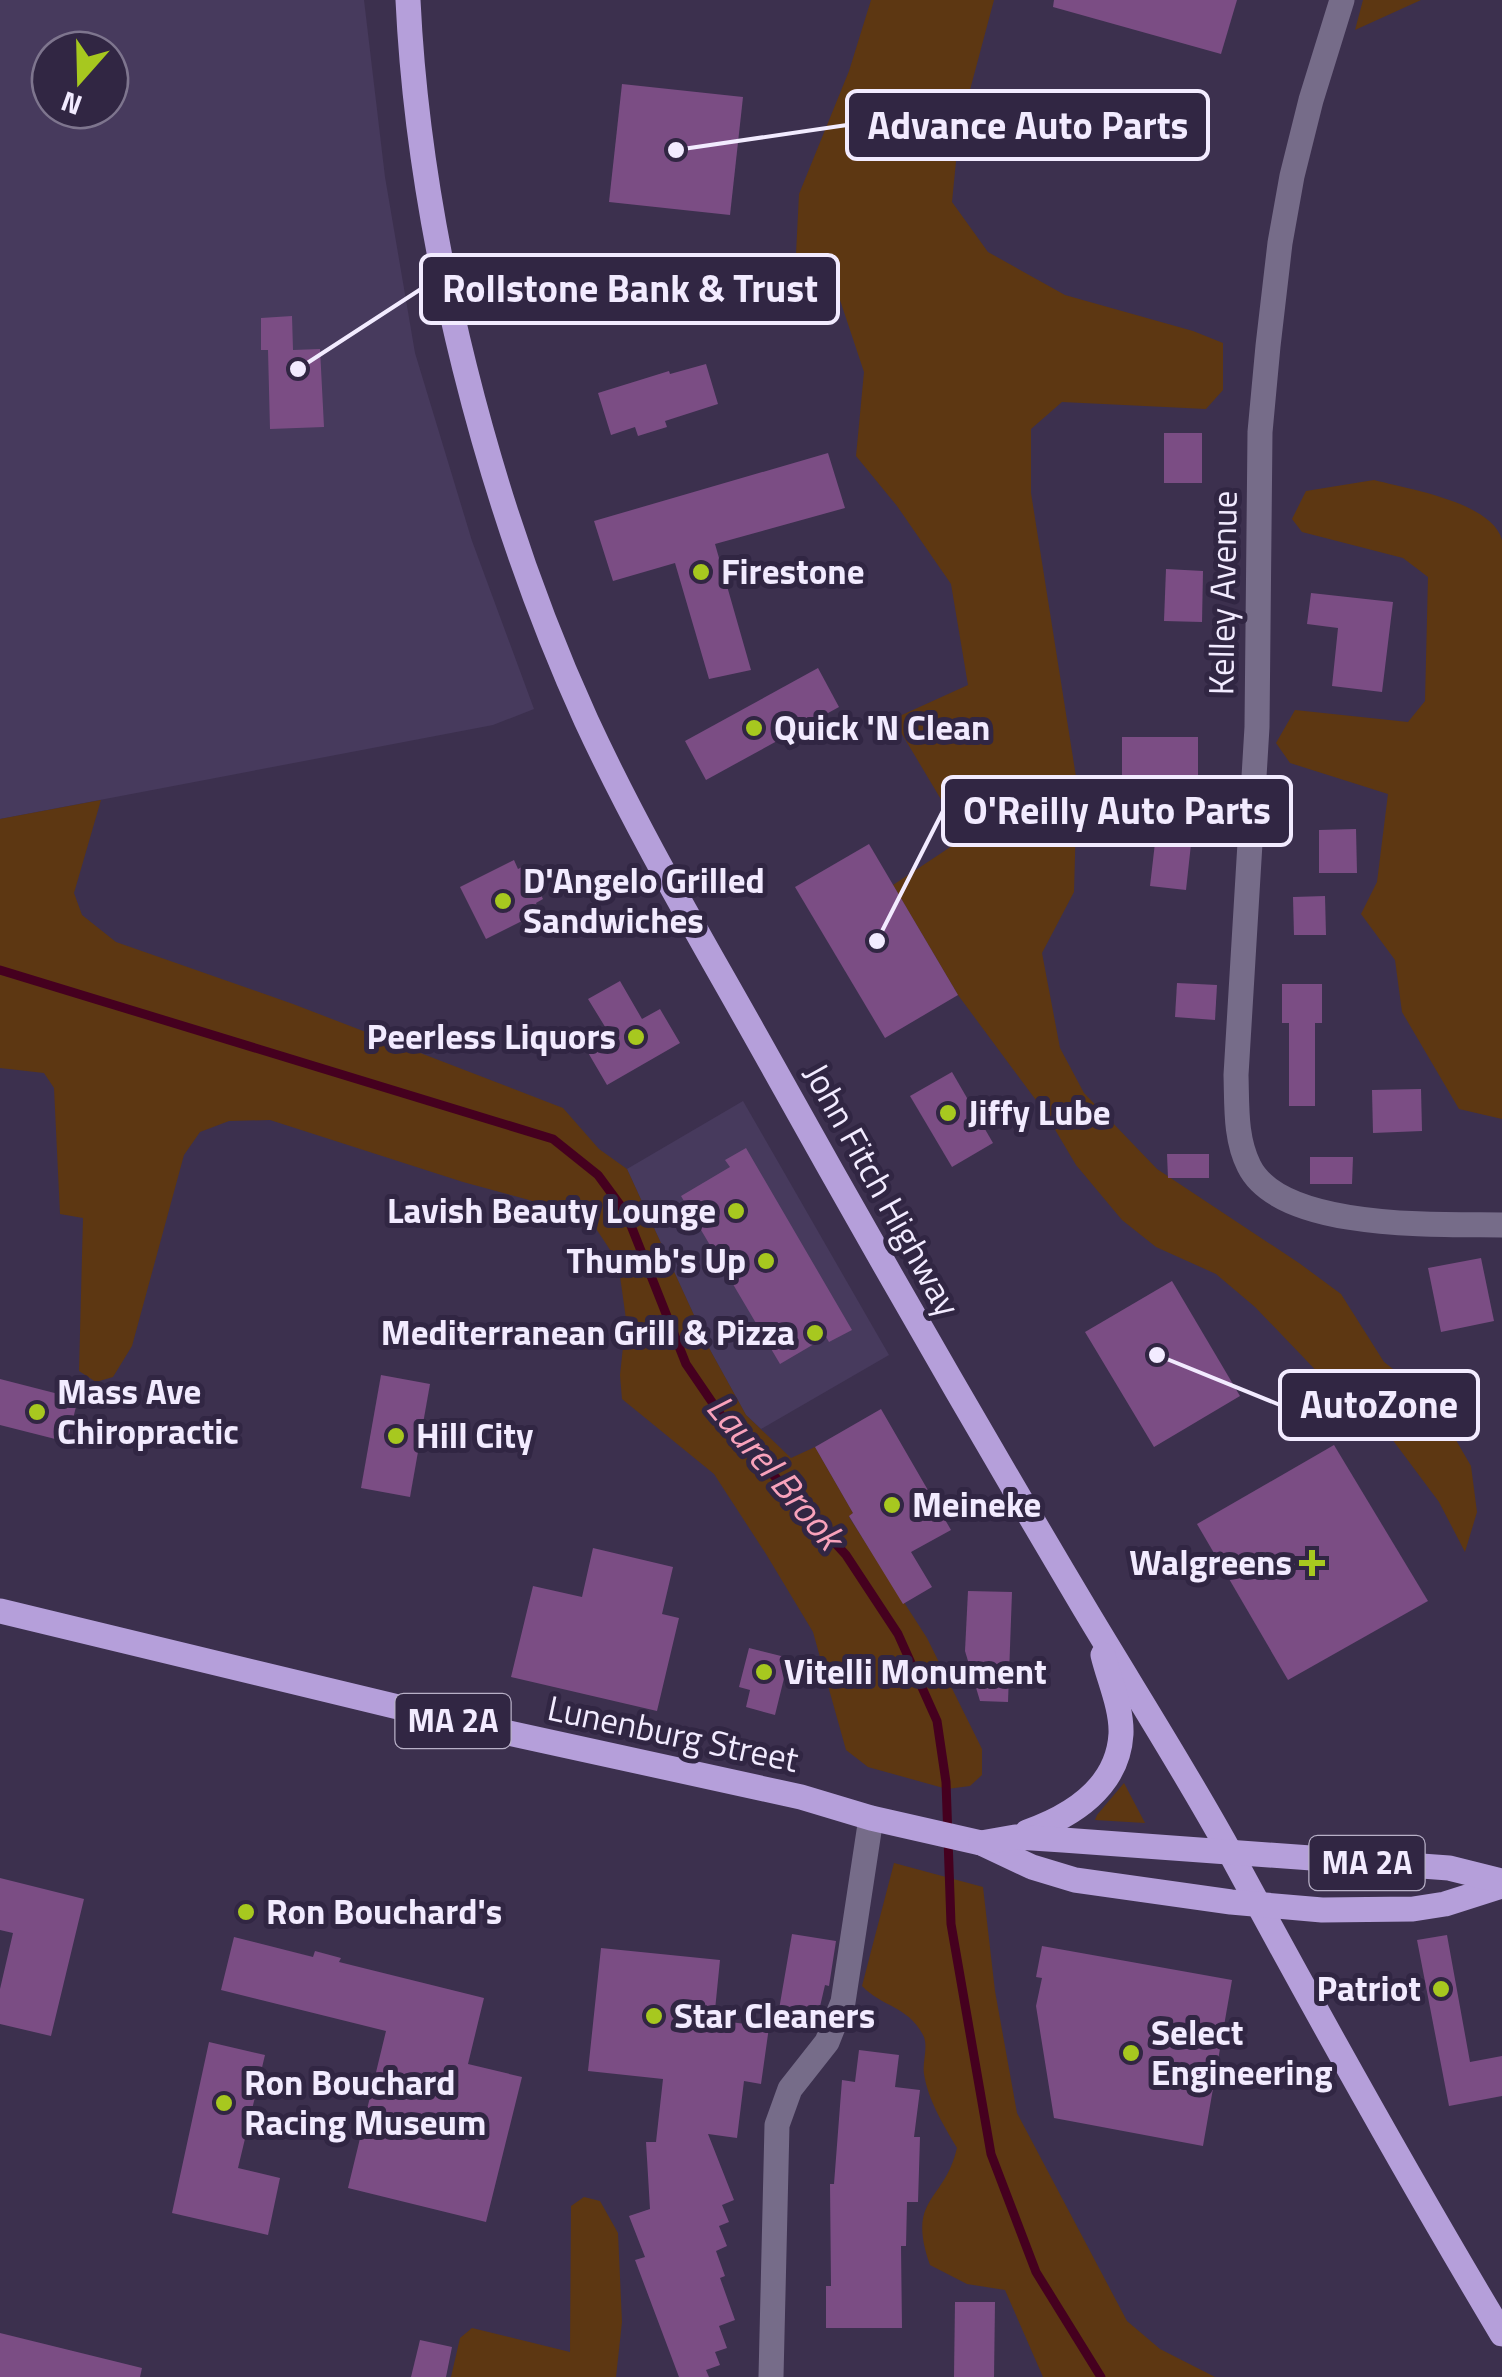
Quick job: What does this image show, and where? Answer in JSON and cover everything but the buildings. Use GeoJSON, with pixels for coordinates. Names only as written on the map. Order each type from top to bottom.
{"type":"FeatureCollection","features":[{"type":"Feature","properties":{"kind":"main road","name":"John Fitch Highway"},"geometry":{"type":"LineString","coordinates":[[408,0],[420,130],[466,366],[523,564],[584,714],[682,910],[893,1284],[1230,1852],[1432,2218],[1502,2334]]}},
{"type":"Feature","properties":{"kind":"main road","name":"Lunenburg Street"},"geometry":{"type":"LineString","coordinates":[[0,1611],[481,1728],[801,1797],[870,1818],[981,1843],[1032,1867],[1076,1880],[1322,1910],[1413,1909],[1445,1904],[1502,1884]]}},
{"type":"Feature","properties":{"kind":"main road"},"geometry":{"type":"LineString","coordinates":[[1015,1837],[1068,1816],[1088,1801],[1105,1778],[1117,1750],[1121,1735],[1119,1716],[1098,1631]]}},
{"type":"Feature","properties":{"kind":"main road","name":"Lunenburg Street"},"geometry":{"type":"LineString","coordinates":[[981,1843],[1015,1837],[1449,1868],[1502,1884]]}},
{"type":"Feature","properties":{"kind":"street","name":"Kelley Avenue"},"geometry":{"type":"LineString","coordinates":[[1342,0],[1311,100],[1284,214],[1260,432],[1257,727],[1236,1112],[1242,1148],[1256,1178],[1311,1208],[1344,1217],[1502,1225]]}},
{"type":"Feature","properties":{"kind":"street"},"geometry":{"type":"LineString","coordinates":[[771,2377],[777,2126],[790,2089],[827,2042],[843,2002],[870,1818]]}},
{"type":"Feature","properties":{"kind":"shaded area"},"geometry":{"type":"Polygon","coordinates":[[[0,0],[364,0],[385,177],[415,353],[472,541],[534,709],[493,725],[0,819],[0,0]]]}},
{"type":"Feature","properties":{"kind":"shaded area"},"geometry":{"type":"Polygon","coordinates":[[[871,0],[994,0],[959,131],[952,202],[988,252],[1065,295],[1223,343],[1223,390],[1206,409],[1062,402],[1031,429],[1031,493],[1077,783],[1074,892],[1042,953],[1060,1048],[1084,1093],[1157,1169],[1341,1294],[1384,1362],[1432,1399],[1471,1466],[1477,1512],[1465,1552],[1439,1502],[1386,1431],[1328,1383],[1255,1307],[1216,1274],[1156,1247],[1122,1220],[1076,1165],[1044,1111],[958,995],[893,885],[964,838],[893,719],[968,685],[951,584],[897,506],[856,456],[864,372],[839,297],[796,254],[799,194],[849,71],[871,0]]]}},
{"type":"Feature","properties":{"kind":"shaded area"},"geometry":{"type":"Polygon","coordinates":[[[1363,0],[1421,0],[1355,30],[1363,0]]]}},
{"type":"Feature","properties":{"kind":"shaded area"},"geometry":{"type":"Polygon","coordinates":[[[1374,480],[1466,507],[1495,527],[1502,540],[1502,1119],[1459,1109],[1402,1012],[1395,960],[1361,914],[1377,882],[1388,794],[1290,763],[1276,743],[1295,710],[1408,722],[1425,701],[1428,577],[1403,558],[1302,532],[1292,519],[1306,491],[1374,480]]]}},
{"type":"Feature","properties":{"kind":"shaded area"},"geometry":{"type":"Polygon","coordinates":[[[101,800],[74,893],[82,915],[116,942],[293,1004],[563,1108],[599,1149],[627,1169],[709,1348],[746,1415],[791,1458],[815,1447],[853,1513],[849,1517],[927,1638],[982,1749],[982,1775],[970,1786],[947,1789],[868,1767],[846,1750],[813,1632],[766,1554],[714,1474],[622,1399],[620,1375],[626,1319],[618,1262],[591,1221],[270,1120],[229,1121],[200,1132],[184,1155],[132,1346],[113,1377],[96,1382],[79,1371],[83,1218],[60,1214],[54,1088],[44,1073],[0,1068],[0,819],[101,800]]]}},
{"type":"Feature","properties":{"kind":"shaded area"},"geometry":{"type":"Polygon","coordinates":[[[743,1101],[889,1355],[761,1429],[746,1415],[709,1348],[627,1169],[743,1101]]]}},
{"type":"Feature","properties":{"kind":"shaded area"},"geometry":{"type":"Polygon","coordinates":[[[1124,1783],[1145,1823],[1095,1820],[1097,1815],[1124,1783]]]}},
{"type":"Feature","properties":{"kind":"shaded area"},"geometry":{"type":"Polygon","coordinates":[[[894,1863],[983,1887],[995,1991],[1017,2113],[1127,2321],[1160,2349],[1215,2377],[1043,2377],[1005,2290],[967,2284],[930,2265],[922,2226],[925,2213],[957,2148],[926,2084],[923,2035],[910,2018],[862,1986],[894,1863]]]}},
{"type":"Feature","properties":{"kind":"shaded area"},"geometry":{"type":"Polygon","coordinates":[[[584,2197],[600,2201],[618,2233],[622,2322],[616,2377],[451,2377],[460,2338],[472,2328],[570,2352],[571,2206],[584,2197]]]}},
{"type":"Feature","properties":{"kind":"waterway","name":"Laurel Brook"},"geometry":{"type":"LineString","coordinates":[[0,970],[553,1139],[598,1175],[626,1213],[686,1364],[727,1424],[846,1555],[898,1634],[937,1721],[946,1782],[951,1924],[991,2154],[1036,2272],[1101,2377]]}},
{"type":"Feature","properties":{"kind":"place","name":"Advance Auto Parts"},"geometry":{"type":"Point","coordinates":[676,150]}},
{"type":"Feature","properties":{"kind":"place","name":"Rollstone Bank & Trust"},"geometry":{"type":"Point","coordinates":[298,369]}},
{"type":"Feature","properties":{"kind":"place","name":"Firestone"},"geometry":{"type":"Point","coordinates":[701,572]}},
{"type":"Feature","properties":{"kind":"place","name":"Quick 'N Clean"},"geometry":{"type":"Point","coordinates":[754,728]}},
{"type":"Feature","properties":{"kind":"place","name":"D'Angelo Grilled Sandwiches"},"geometry":{"type":"Point","coordinates":[503,901]}},
{"type":"Feature","properties":{"kind":"place","name":"O'Reilly Auto Parts"},"geometry":{"type":"Point","coordinates":[877,941]}},
{"type":"Feature","properties":{"kind":"place","name":"Peerless Liquors"},"geometry":{"type":"Point","coordinates":[636,1037]}},
{"type":"Feature","properties":{"kind":"place","name":"Jiffy Lube"},"geometry":{"type":"Point","coordinates":[948,1113]}},
{"type":"Feature","properties":{"kind":"place","name":"Lavish Beauty Lounge"},"geometry":{"type":"Point","coordinates":[736,1211]}},
{"type":"Feature","properties":{"kind":"place","name":"Thumb's Up"},"geometry":{"type":"Point","coordinates":[766,1261]}},
{"type":"Feature","properties":{"kind":"place","name":"Mediterranean Grill & Pizza"},"geometry":{"type":"Point","coordinates":[815,1333]}},
{"type":"Feature","properties":{"kind":"place","name":"AutoZone"},"geometry":{"type":"Point","coordinates":[1157,1355]}},
{"type":"Feature","properties":{"kind":"place","name":"Mass Ave Chiropractic"},"geometry":{"type":"Point","coordinates":[37,1412]}},
{"type":"Feature","properties":{"kind":"place","name":"Hill City"},"geometry":{"type":"Point","coordinates":[396,1436]}},
{"type":"Feature","properties":{"kind":"place","name":"Meineke"},"geometry":{"type":"Point","coordinates":[892,1505]}},
{"type":"Feature","properties":{"kind":"place","name":"Walgreens"},"geometry":{"type":"Point","coordinates":[1312,1563]}},
{"type":"Feature","properties":{"kind":"place","name":"Vitelli Monument"},"geometry":{"type":"Point","coordinates":[764,1672]}},
{"type":"Feature","properties":{"kind":"place","name":"Ron Bouchard's"},"geometry":{"type":"Point","coordinates":[246,1912]}},
{"type":"Feature","properties":{"kind":"place","name":"Patriot"},"geometry":{"type":"Point","coordinates":[1441,1989]}},
{"type":"Feature","properties":{"kind":"place","name":"Star Cleaners"},"geometry":{"type":"Point","coordinates":[654,2016]}},
{"type":"Feature","properties":{"kind":"place","name":"Select Engineering"},"geometry":{"type":"Point","coordinates":[1131,2053]}},
{"type":"Feature","properties":{"kind":"place","name":"Ron Bouchard Racing Museum"},"geometry":{"type":"Point","coordinates":[224,2103]}}]}
